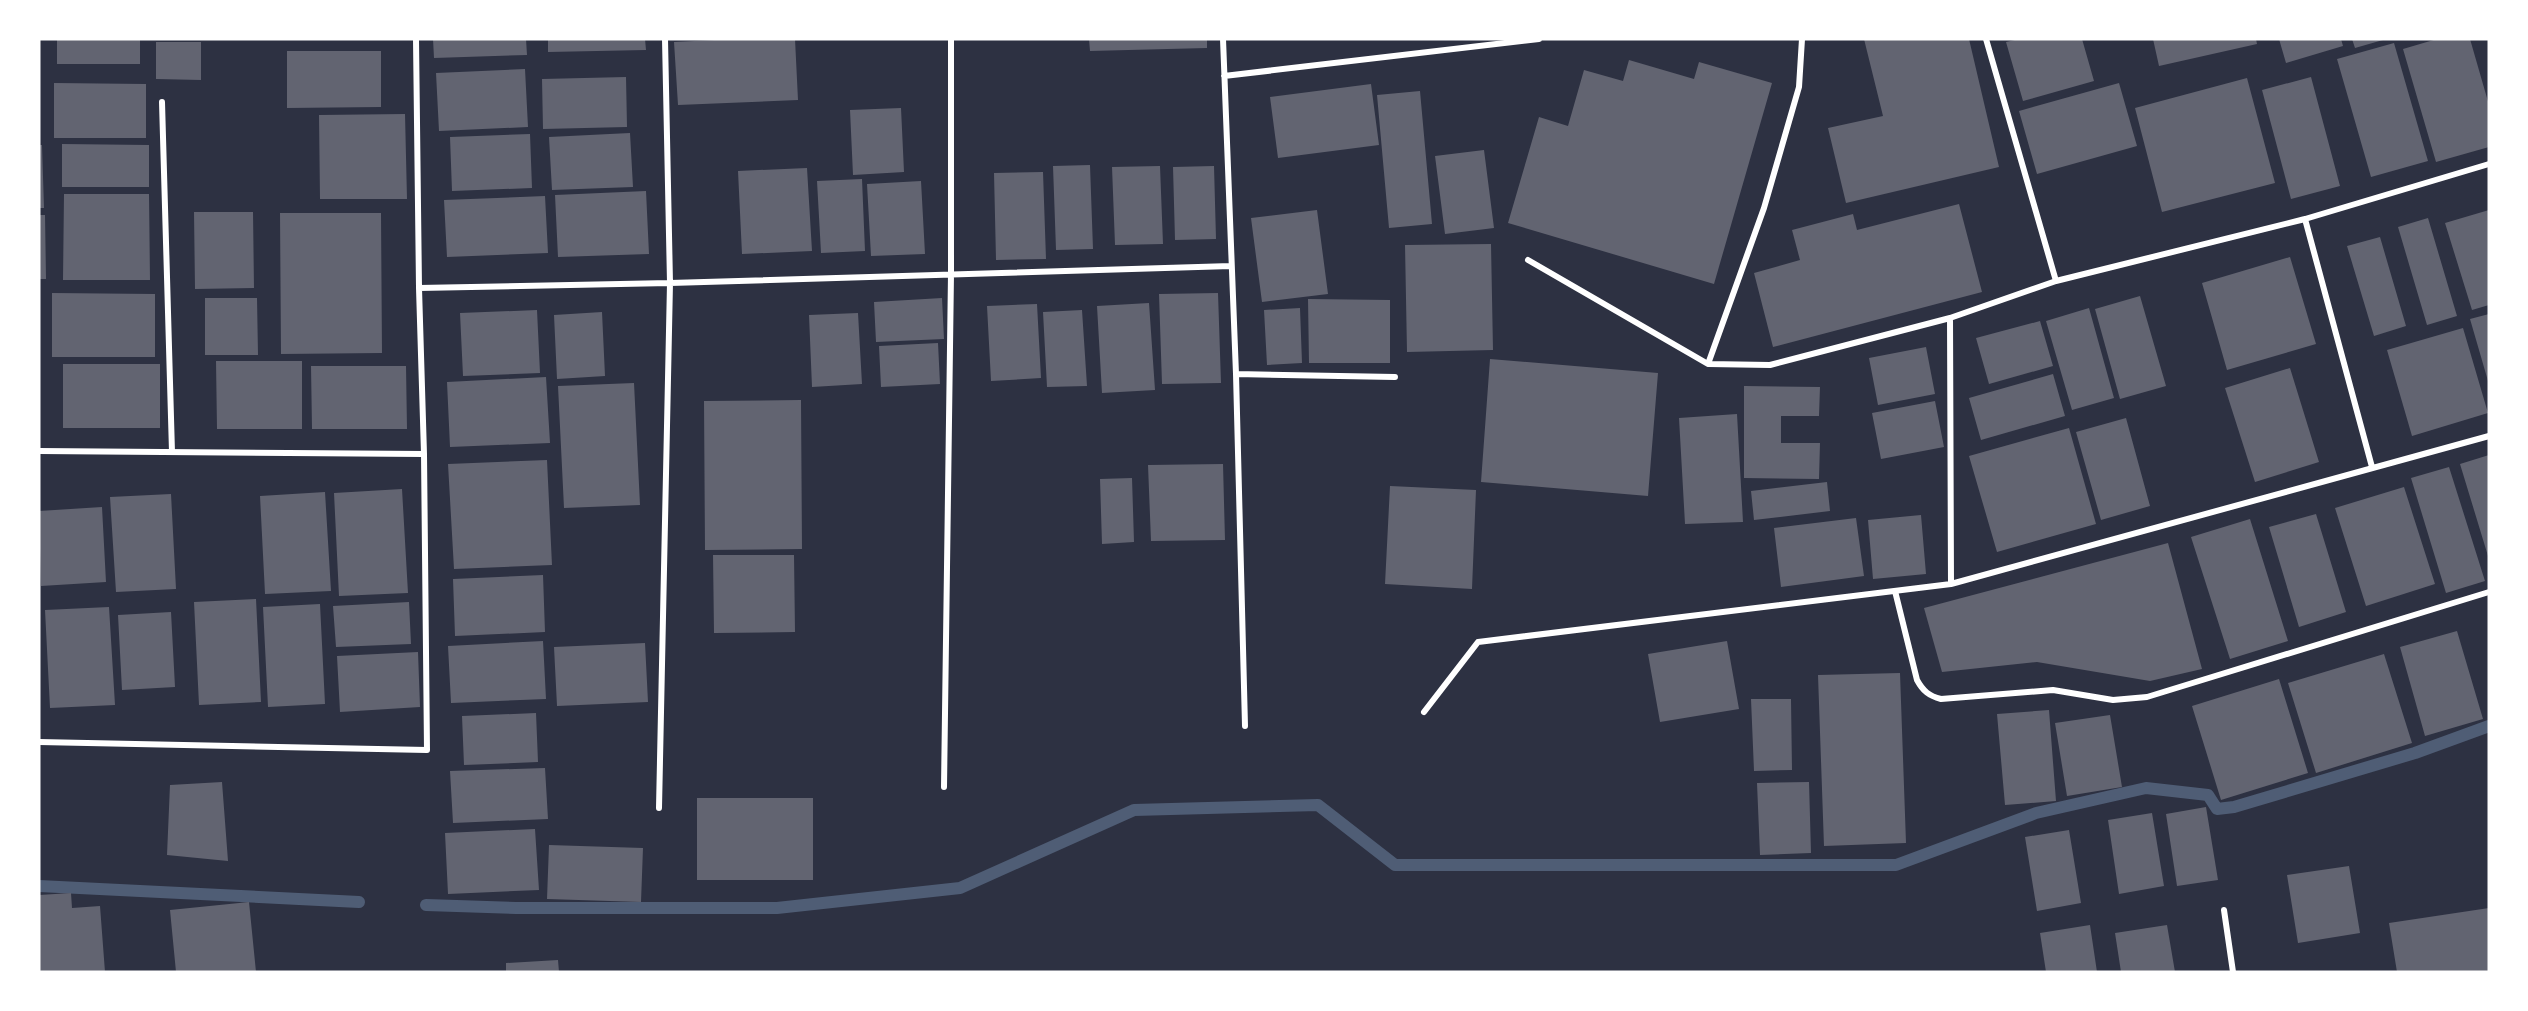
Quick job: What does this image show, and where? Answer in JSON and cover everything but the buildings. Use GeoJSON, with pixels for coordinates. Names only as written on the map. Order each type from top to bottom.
{"type":"FeatureCollection","features":[{"type":"Feature","properties":{"kind":"street"},"geometry":{"type":"LineString","coordinates":[[39,742],[427,750],[416,39]]}},
{"type":"Feature","properties":{"kind":"street"},"geometry":{"type":"LineString","coordinates":[[659,808],[670,283],[666,39]]}},
{"type":"Feature","properties":{"kind":"street"},"geometry":{"type":"LineString","coordinates":[[944,787],[951,273],[951,39]]}},
{"type":"Feature","properties":{"kind":"street"},"geometry":{"type":"LineString","coordinates":[[1223,39],[1236,374],[1245,726]]}},
{"type":"Feature","properties":{"kind":"street"},"geometry":{"type":"LineString","coordinates":[[1224,76],[1539,39]]}},
{"type":"Feature","properties":{"kind":"street"},"geometry":{"type":"LineString","coordinates":[[1708,364],[1764,208],[1799,87],[1802,39]]}},
{"type":"Feature","properties":{"kind":"street"},"geometry":{"type":"LineString","coordinates":[[1986,39],[2056,281]]}},
{"type":"Feature","properties":{"kind":"street"},"geometry":{"type":"LineString","coordinates":[[162,102],[172,452]]}},
{"type":"Feature","properties":{"kind":"street"},"geometry":{"type":"LineString","coordinates":[[1528,260],[1708,364],[1770,365],[1950,318],[2056,281],[2305,219],[2489,164]]}},
{"type":"Feature","properties":{"kind":"street"},"geometry":{"type":"LineString","coordinates":[[2305,219],[2372,467]]}},
{"type":"Feature","properties":{"kind":"street"},"geometry":{"type":"LineString","coordinates":[[419,288],[1231,266]]}},
{"type":"Feature","properties":{"kind":"street"},"geometry":{"type":"LineString","coordinates":[[1950,318],[1950,584]]}},
{"type":"Feature","properties":{"kind":"street"},"geometry":{"type":"LineString","coordinates":[[1236,374],[1395,377]]}},
{"type":"Feature","properties":{"kind":"street"},"geometry":{"type":"LineString","coordinates":[[1424,712],[1478,642],[1950,584],[2489,436]]}},
{"type":"Feature","properties":{"kind":"street"},"geometry":{"type":"LineString","coordinates":[[39,451],[424,454]]}},
{"type":"Feature","properties":{"kind":"street"},"geometry":{"type":"LineString","coordinates":[[1895,591],[1917,680],[1922,690],[1931,697],[1941,699],[2053,690],[2127,700],[2147,697],[2489,592]]}},
{"type":"Feature","properties":{"kind":"street"},"geometry":{"type":"LineString","coordinates":[[2224,910],[2233,972]]}},
{"type":"Feature","properties":{"kind":"waterway"},"geometry":{"type":"LineString","coordinates":[[426,905],[516,908],[777,908],[960,888],[1134,810],[1318,805],[1395,865],[1896,865],[2036,813],[2146,788],[2208,795],[2217,809],[2234,807],[2415,753],[2489,726]]}},
{"type":"Feature","properties":{"kind":"waterway"},"geometry":{"type":"LineString","coordinates":[[39,886],[359,902]]}}]}
